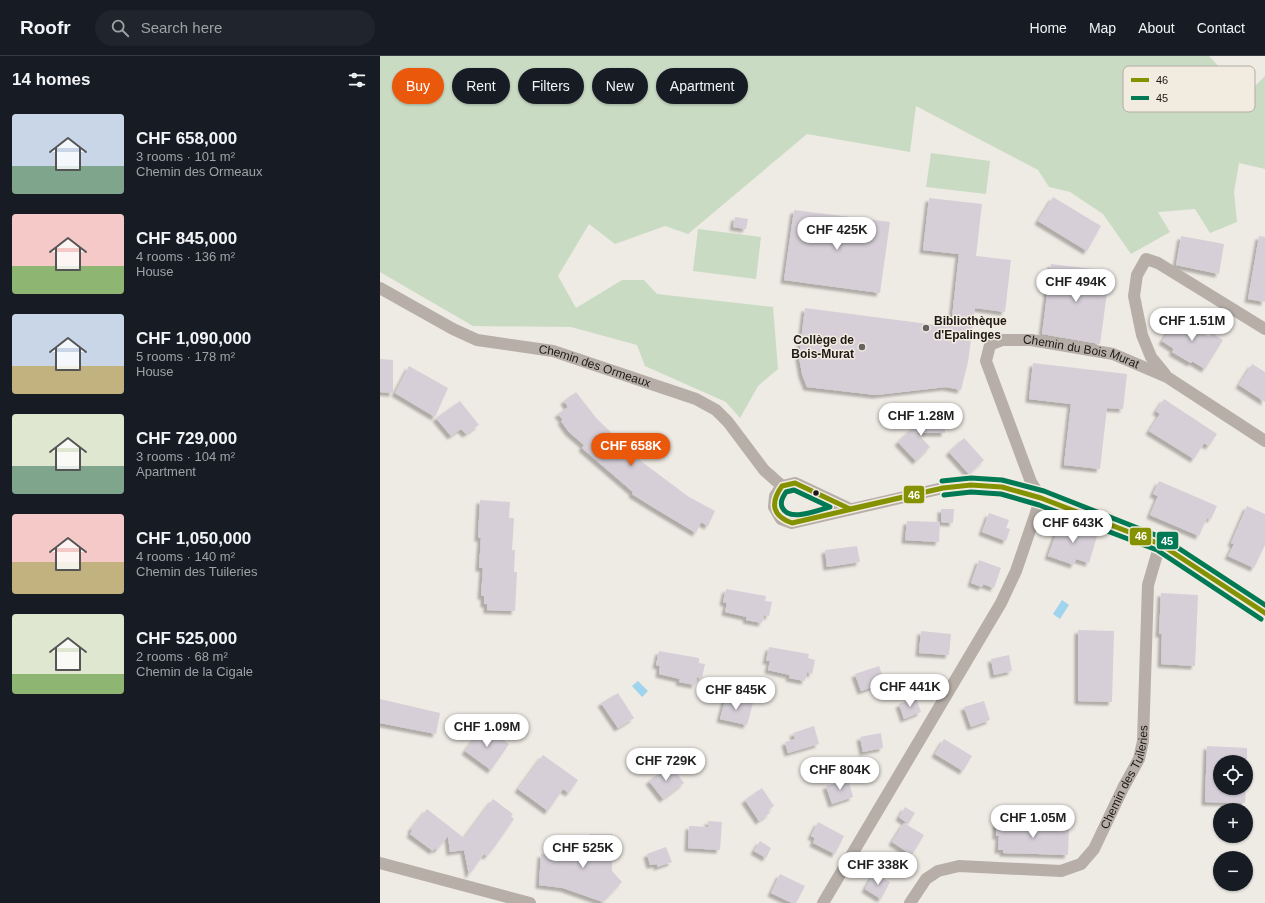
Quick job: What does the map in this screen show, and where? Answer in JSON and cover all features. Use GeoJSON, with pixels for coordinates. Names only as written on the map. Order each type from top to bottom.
{"type":"FeatureCollection","features":[{"type":"Feature","properties":{"kind":"street","name":"Chemin du Bois Murat"},"geometry":{"type":"LineString","coordinates":[[1167,377],[1151,357],[1142,335],[1134,296],[1137,275],[1146,258],[1158,263],[1265,329]]}},
{"type":"Feature","properties":{"kind":"street","name":"Chemin des Ormeaux"},"geometry":{"type":"LineString","coordinates":[[380,288],[453,329],[477,340],[553,351],[696,399],[716,410],[728,422],[764,470],[782,486]]}},
{"type":"Feature","properties":{"kind":"street","name":"Chemin du Bois Murat"},"geometry":{"type":"LineString","coordinates":[[1041,498],[1030,482],[986,361],[990,345],[1002,340],[1031,340],[1113,354],[1167,377],[1265,441]]}},
{"type":"Feature","properties":{"kind":"street"},"geometry":{"type":"LineString","coordinates":[[850,509],[795,483],[782,486],[775,496],[774,507],[781,519],[792,523],[943,488],[971,484],[1002,487],[1041,498],[1160,544],[1265,614]]}},
{"type":"Feature","properties":{"kind":"street"},"geometry":{"type":"LineString","coordinates":[[823,903],[1001,603],[1016,571],[1041,498]]}},
{"type":"Feature","properties":{"kind":"street","name":"Chemin des Tuileries"},"geometry":{"type":"LineString","coordinates":[[910,903],[926,879],[938,871],[959,866],[1061,871],[1081,864],[1094,849],[1123,788],[1139,759],[1143,741],[1148,585],[1160,544]]}},
{"type":"Feature","properties":{"kind":"street"},"geometry":{"type":"LineString","coordinates":[[380,863],[530,903]]}},
{"type":"Feature","properties":{"kind":"green space"},"geometry":{"type":"Polygon","coordinates":[[[380,56],[1209,56],[1218,66],[1123,66],[1123,112],[1255,112],[1255,86],[1265,76],[1265,169],[1239,163],[1234,192],[1237,222],[1210,233],[1195,209],[1158,212],[1170,232],[1131,254],[1103,214],[1070,192],[1049,187],[1038,170],[916,106],[910,152],[807,134],[688,234],[665,226],[615,244],[589,224],[558,276],[576,308],[622,280],[644,280],[657,294],[773,307],[778,369],[758,386],[740,418],[726,402],[645,366],[637,345],[571,327],[473,326],[380,272],[380,56]]]}},
{"type":"Feature","properties":{"kind":"green space"},"geometry":{"type":"Polygon","coordinates":[[[931,153],[990,161],[986,194],[926,187],[931,153]]]}},
{"type":"Feature","properties":{"kind":"green space"},"geometry":{"type":"Polygon","coordinates":[[[698,229],[761,237],[756,279],[693,271],[698,229]]]}},
{"type":"Feature","properties":{"kind":"water"},"geometry":{"type":"Polygon","coordinates":[[[1062,600],[1069,605],[1060,619],[1053,614],[1062,600]]]}},
{"type":"Feature","properties":{"kind":"water"},"geometry":{"type":"Polygon","coordinates":[[[638,681],[648,691],[642,697],[632,686],[638,681]]]}},
{"type":"Feature","properties":{"kind":"building"},"geometry":{"type":"Polygon","coordinates":[[[1053,197],[1101,226],[1087,251],[1038,221],[1053,197]]]}},
{"type":"Feature","properties":{"kind":"building"},"geometry":{"type":"Polygon","coordinates":[[[929,198],[982,204],[976,256],[1011,260],[1005,312],[975,308],[968,362],[961,390],[946,387],[876,395],[807,387],[802,374],[799,357],[805,308],[951,327],[959,254],[923,250],[929,198]]]}},
{"type":"Feature","properties":{"kind":"building"},"geometry":{"type":"Polygon","coordinates":[[[794,210],[890,222],[880,293],[784,280],[794,210]]]}},
{"type":"Feature","properties":{"kind":"building"},"geometry":{"type":"Polygon","coordinates":[[[735,217],[748,219],[746,229],[733,227],[735,217]]]}},
{"type":"Feature","properties":{"kind":"building"},"geometry":{"type":"Polygon","coordinates":[[[1181,236],[1224,244],[1219,274],[1176,265],[1181,236]]]}},
{"type":"Feature","properties":{"kind":"building"},"geometry":{"type":"Polygon","coordinates":[[[1259,236],[1265,237],[1265,302],[1248,299],[1259,236]]]}},
{"type":"Feature","properties":{"kind":"building"},"geometry":{"type":"Polygon","coordinates":[[[1051,264],[1110,271],[1100,344],[1042,334],[1051,264]]]}},
{"type":"Feature","properties":{"kind":"building"},"geometry":{"type":"Polygon","coordinates":[[[1180,313],[1190,320],[1188,323],[1209,337],[1212,333],[1223,340],[1205,369],[1172,352],[1174,349],[1162,341],[1180,313]]]}},
{"type":"Feature","properties":{"kind":"building"},"geometry":{"type":"Polygon","coordinates":[[[380,359],[393,360],[393,393],[380,392],[380,359]]]}},
{"type":"Feature","properties":{"kind":"building"},"geometry":{"type":"Polygon","coordinates":[[[1033,363],[1127,374],[1123,409],[1107,408],[1100,469],[1064,465],[1071,404],[1029,399],[1033,363]]]}},
{"type":"Feature","properties":{"kind":"building"},"geometry":{"type":"Polygon","coordinates":[[[1252,364],[1265,372],[1265,402],[1239,385],[1252,364]]]}},
{"type":"Feature","properties":{"kind":"building"},"geometry":{"type":"Polygon","coordinates":[[[409,366],[448,388],[435,417],[395,393],[409,366]]]}},
{"type":"Feature","properties":{"kind":"building"},"geometry":{"type":"Polygon","coordinates":[[[576,392],[597,419],[642,462],[689,497],[715,511],[708,526],[701,522],[696,533],[656,509],[632,494],[633,492],[582,448],[584,445],[569,432],[558,414],[568,407],[564,401],[576,392]]]}},
{"type":"Feature","properties":{"kind":"building"},"geometry":{"type":"Polygon","coordinates":[[[1164,399],[1217,434],[1209,446],[1204,443],[1194,459],[1149,431],[1160,414],[1156,411],[1164,399]]]}},
{"type":"Feature","properties":{"kind":"building"},"geometry":{"type":"Polygon","coordinates":[[[460,401],[479,425],[466,434],[461,429],[451,436],[436,418],[460,401]]]}},
{"type":"Feature","properties":{"kind":"building"},"geometry":{"type":"Polygon","coordinates":[[[920,421],[945,421],[945,433],[917,433],[930,447],[916,461],[898,442],[920,421]]]}},
{"type":"Feature","properties":{"kind":"building"},"geometry":{"type":"Polygon","coordinates":[[[964,438],[984,460],[969,474],[949,452],[964,438]]]}},
{"type":"Feature","properties":{"kind":"building"},"geometry":{"type":"Polygon","coordinates":[[[1159,481],[1217,506],[1211,519],[1207,518],[1199,536],[1150,515],[1158,496],[1153,494],[1159,481]]]}},
{"type":"Feature","properties":{"kind":"building"},"geometry":{"type":"Polygon","coordinates":[[[480,500],[510,502],[509,518],[514,518],[512,550],[515,550],[514,572],[517,572],[515,611],[487,610],[487,604],[484,604],[484,596],[481,596],[483,568],[479,568],[481,538],[478,538],[480,500]]]}},
{"type":"Feature","properties":{"kind":"building"},"geometry":{"type":"Polygon","coordinates":[[[1247,506],[1265,514],[1265,545],[1254,568],[1228,556],[1234,544],[1231,543],[1247,506]]]}},
{"type":"Feature","properties":{"kind":"building"},"geometry":{"type":"Polygon","coordinates":[[[941,509],[954,509],[953,523],[941,522],[941,509]]]}},
{"type":"Feature","properties":{"kind":"building"},"geometry":{"type":"Polygon","coordinates":[[[989,513],[1009,520],[1006,528],[1010,529],[1006,541],[982,532],[989,513]]]}},
{"type":"Feature","properties":{"kind":"building"},"geometry":{"type":"Polygon","coordinates":[[[1061,520],[1098,533],[1089,563],[1076,559],[1074,565],[1048,556],[1061,520]]]}},
{"type":"Feature","properties":{"kind":"building"},"geometry":{"type":"Polygon","coordinates":[[[907,521],[940,522],[939,542],[905,540],[907,521]]]}},
{"type":"Feature","properties":{"kind":"building"},"geometry":{"type":"Polygon","coordinates":[[[857,546],[860,562],[827,567],[825,550],[857,546]]]}},
{"type":"Feature","properties":{"kind":"building"},"geometry":{"type":"Polygon","coordinates":[[[979,560],[1001,568],[994,588],[983,584],[982,587],[971,583],[979,560]]]}},
{"type":"Feature","properties":{"kind":"building"},"geometry":{"type":"Polygon","coordinates":[[[726,589],[766,596],[765,601],[772,602],[769,616],[764,615],[762,623],[746,620],[747,617],[725,612],[727,603],[723,602],[726,589]]]}},
{"type":"Feature","properties":{"kind":"building"},"geometry":{"type":"Polygon","coordinates":[[[1161,593],[1198,595],[1195,666],[1161,664],[1162,634],[1159,634],[1161,593]]]}},
{"type":"Feature","properties":{"kind":"building"},"geometry":{"type":"Polygon","coordinates":[[[1078,630],[1114,631],[1112,702],[1078,701],[1078,630]]]}},
{"type":"Feature","properties":{"kind":"building"},"geometry":{"type":"Polygon","coordinates":[[[921,631],[951,634],[949,655],[919,653],[921,631]]]}},
{"type":"Feature","properties":{"kind":"building"},"geometry":{"type":"Polygon","coordinates":[[[769,647],[809,654],[808,658],[815,660],[812,674],[807,672],[805,681],[789,678],[790,675],[768,670],[770,661],[766,661],[769,647]]]}},
{"type":"Feature","properties":{"kind":"building"},"geometry":{"type":"Polygon","coordinates":[[[659,651],[699,658],[699,663],[705,664],[702,678],[697,677],[695,685],[679,682],[680,679],[659,674],[660,666],[656,665],[659,651]]]}},
{"type":"Feature","properties":{"kind":"building"},"geometry":{"type":"Polygon","coordinates":[[[1009,655],[1012,671],[994,675],[991,659],[1009,655]]]}},
{"type":"Feature","properties":{"kind":"building"},"geometry":{"type":"Polygon","coordinates":[[[879,666],[885,683],[861,691],[855,674],[879,666]]]}},
{"type":"Feature","properties":{"kind":"building"},"geometry":{"type":"Polygon","coordinates":[[[618,693],[634,718],[618,728],[601,703],[618,693]]]}},
{"type":"Feature","properties":{"kind":"building"},"geometry":{"type":"Polygon","coordinates":[[[726,696],[753,703],[747,725],[720,719],[726,696]]]}},
{"type":"Feature","properties":{"kind":"building"},"geometry":{"type":"Polygon","coordinates":[[[916,698],[921,712],[904,719],[899,704],[916,698]]]}},
{"type":"Feature","properties":{"kind":"building"},"geometry":{"type":"Polygon","coordinates":[[[380,699],[440,713],[436,734],[380,723],[380,699]]]}},
{"type":"Feature","properties":{"kind":"building"},"geometry":{"type":"Polygon","coordinates":[[[984,701],[990,720],[971,727],[964,707],[984,701]]]}},
{"type":"Feature","properties":{"kind":"building"},"geometry":{"type":"Polygon","coordinates":[[[484,726],[509,744],[491,770],[465,751],[484,726]]]}},
{"type":"Feature","properties":{"kind":"building"},"geometry":{"type":"Polygon","coordinates":[[[814,726],[819,744],[788,753],[785,742],[795,739],[793,733],[814,726]]]}},
{"type":"Feature","properties":{"kind":"building"},"geometry":{"type":"Polygon","coordinates":[[[881,733],[883,748],[863,752],[860,737],[881,733]]]}},
{"type":"Feature","properties":{"kind":"building"},"geometry":{"type":"Polygon","coordinates":[[[944,739],[972,756],[963,771],[935,754],[944,739]]]}},
{"type":"Feature","properties":{"kind":"building"},"geometry":{"type":"Polygon","coordinates":[[[1207,746],[1247,748],[1247,755],[1213,755],[1213,795],[1246,795],[1245,803],[1205,802],[1207,746]]]}},
{"type":"Feature","properties":{"kind":"building"},"geometry":{"type":"Polygon","coordinates":[[[543,755],[578,780],[569,793],[563,789],[548,811],[518,789],[543,755]]]}},
{"type":"Feature","properties":{"kind":"building"},"geometry":{"type":"Polygon","coordinates":[[[670,765],[684,783],[663,799],[649,781],[670,765]]]}},
{"type":"Feature","properties":{"kind":"building"},"geometry":{"type":"Polygon","coordinates":[[[848,779],[853,797],[832,804],[826,786],[848,779]]]}},
{"type":"Feature","properties":{"kind":"building"},"geometry":{"type":"Polygon","coordinates":[[[762,788],[774,806],[768,810],[770,813],[759,821],[745,800],[762,788]]]}},
{"type":"Feature","properties":{"kind":"building"},"geometry":{"type":"Polygon","coordinates":[[[493,799],[513,814],[511,816],[514,819],[493,849],[487,856],[484,854],[469,875],[464,850],[450,852],[448,836],[437,850],[435,848],[433,851],[410,834],[412,831],[411,829],[427,809],[464,838],[493,799]]]}},
{"type":"Feature","properties":{"kind":"building"},"geometry":{"type":"Polygon","coordinates":[[[905,807],[915,813],[908,824],[899,817],[905,807]]]}},
{"type":"Feature","properties":{"kind":"building"},"geometry":{"type":"Polygon","coordinates":[[[708,821],[722,822],[720,850],[688,848],[689,826],[708,827],[708,821]]]}},
{"type":"Feature","properties":{"kind":"building"},"geometry":{"type":"Polygon","coordinates":[[[818,822],[844,836],[835,854],[813,843],[815,838],[811,836],[818,822]]]}},
{"type":"Feature","properties":{"kind":"building"},"geometry":{"type":"Polygon","coordinates":[[[904,823],[924,835],[912,855],[892,842],[904,823]]]}},
{"type":"Feature","properties":{"kind":"building"},"geometry":{"type":"Polygon","coordinates":[[[996,823],[1069,826],[1068,855],[1003,853],[1003,850],[998,850],[999,836],[996,836],[996,823]]]}},
{"type":"Feature","properties":{"kind":"building"},"geometry":{"type":"Polygon","coordinates":[[[590,834],[613,834],[612,871],[622,882],[603,902],[563,888],[539,885],[541,854],[572,855],[590,834]]]}},
{"type":"Feature","properties":{"kind":"building"},"geometry":{"type":"Polygon","coordinates":[[[760,841],[771,848],[766,858],[754,851],[760,841]]]}},
{"type":"Feature","properties":{"kind":"building"},"geometry":{"type":"Polygon","coordinates":[[[666,847],[672,862],[657,867],[657,864],[650,865],[647,854],[666,847]]]}},
{"type":"Feature","properties":{"kind":"building"},"geometry":{"type":"Polygon","coordinates":[[[863,856],[874,861],[868,871],[859,866],[863,856]]]}},
{"type":"Feature","properties":{"kind":"building"},"geometry":{"type":"Polygon","coordinates":[[[874,873],[890,882],[881,899],[865,889],[874,873]]]}},
{"type":"Feature","properties":{"kind":"building"},"geometry":{"type":"Polygon","coordinates":[[[780,874],[805,886],[796,903],[792,903],[771,893],[780,874]]]}},
{"type":"Feature","properties":{"kind":"transit line","name":"45"},"geometry":{"type":"LineString","coordinates":[[942,481],[971,478],[1002,480],[1044,491],[1163,538],[1265,605]]}},
{"type":"Feature","properties":{"kind":"transit line","name":"46"},"geometry":{"type":"LineString","coordinates":[[795,483],[850,509],[943,488],[792,523],[780,517],[775,508],[775,503],[778,492],[782,486],[795,483]]}},
{"type":"Feature","properties":{"kind":"transit line","name":"46"},"geometry":{"type":"LineString","coordinates":[[943,488],[971,485],[1002,487],[1041,498],[1160,544],[1265,613]]}},
{"type":"Feature","properties":{"kind":"transit line","name":"45"},"geometry":{"type":"LineString","coordinates":[[794,490],[830,507],[811,513],[797,515],[786,512],[781,505],[783,497],[786,492],[794,490]]}},
{"type":"Feature","properties":{"kind":"transit line","name":"45"},"geometry":{"type":"LineString","coordinates":[[944,495],[971,492],[1001,494],[1039,505],[1157,550],[1261,619]]}},
{"type":"Feature","properties":{"kind":"place","name":"Bibliothèque d'Epalinges"},"geometry":{"type":"Point","coordinates":[926,328]}},
{"type":"Feature","properties":{"kind":"place","name":"Collège de Bois-Murat"},"geometry":{"type":"Point","coordinates":[862,347]}}]}
